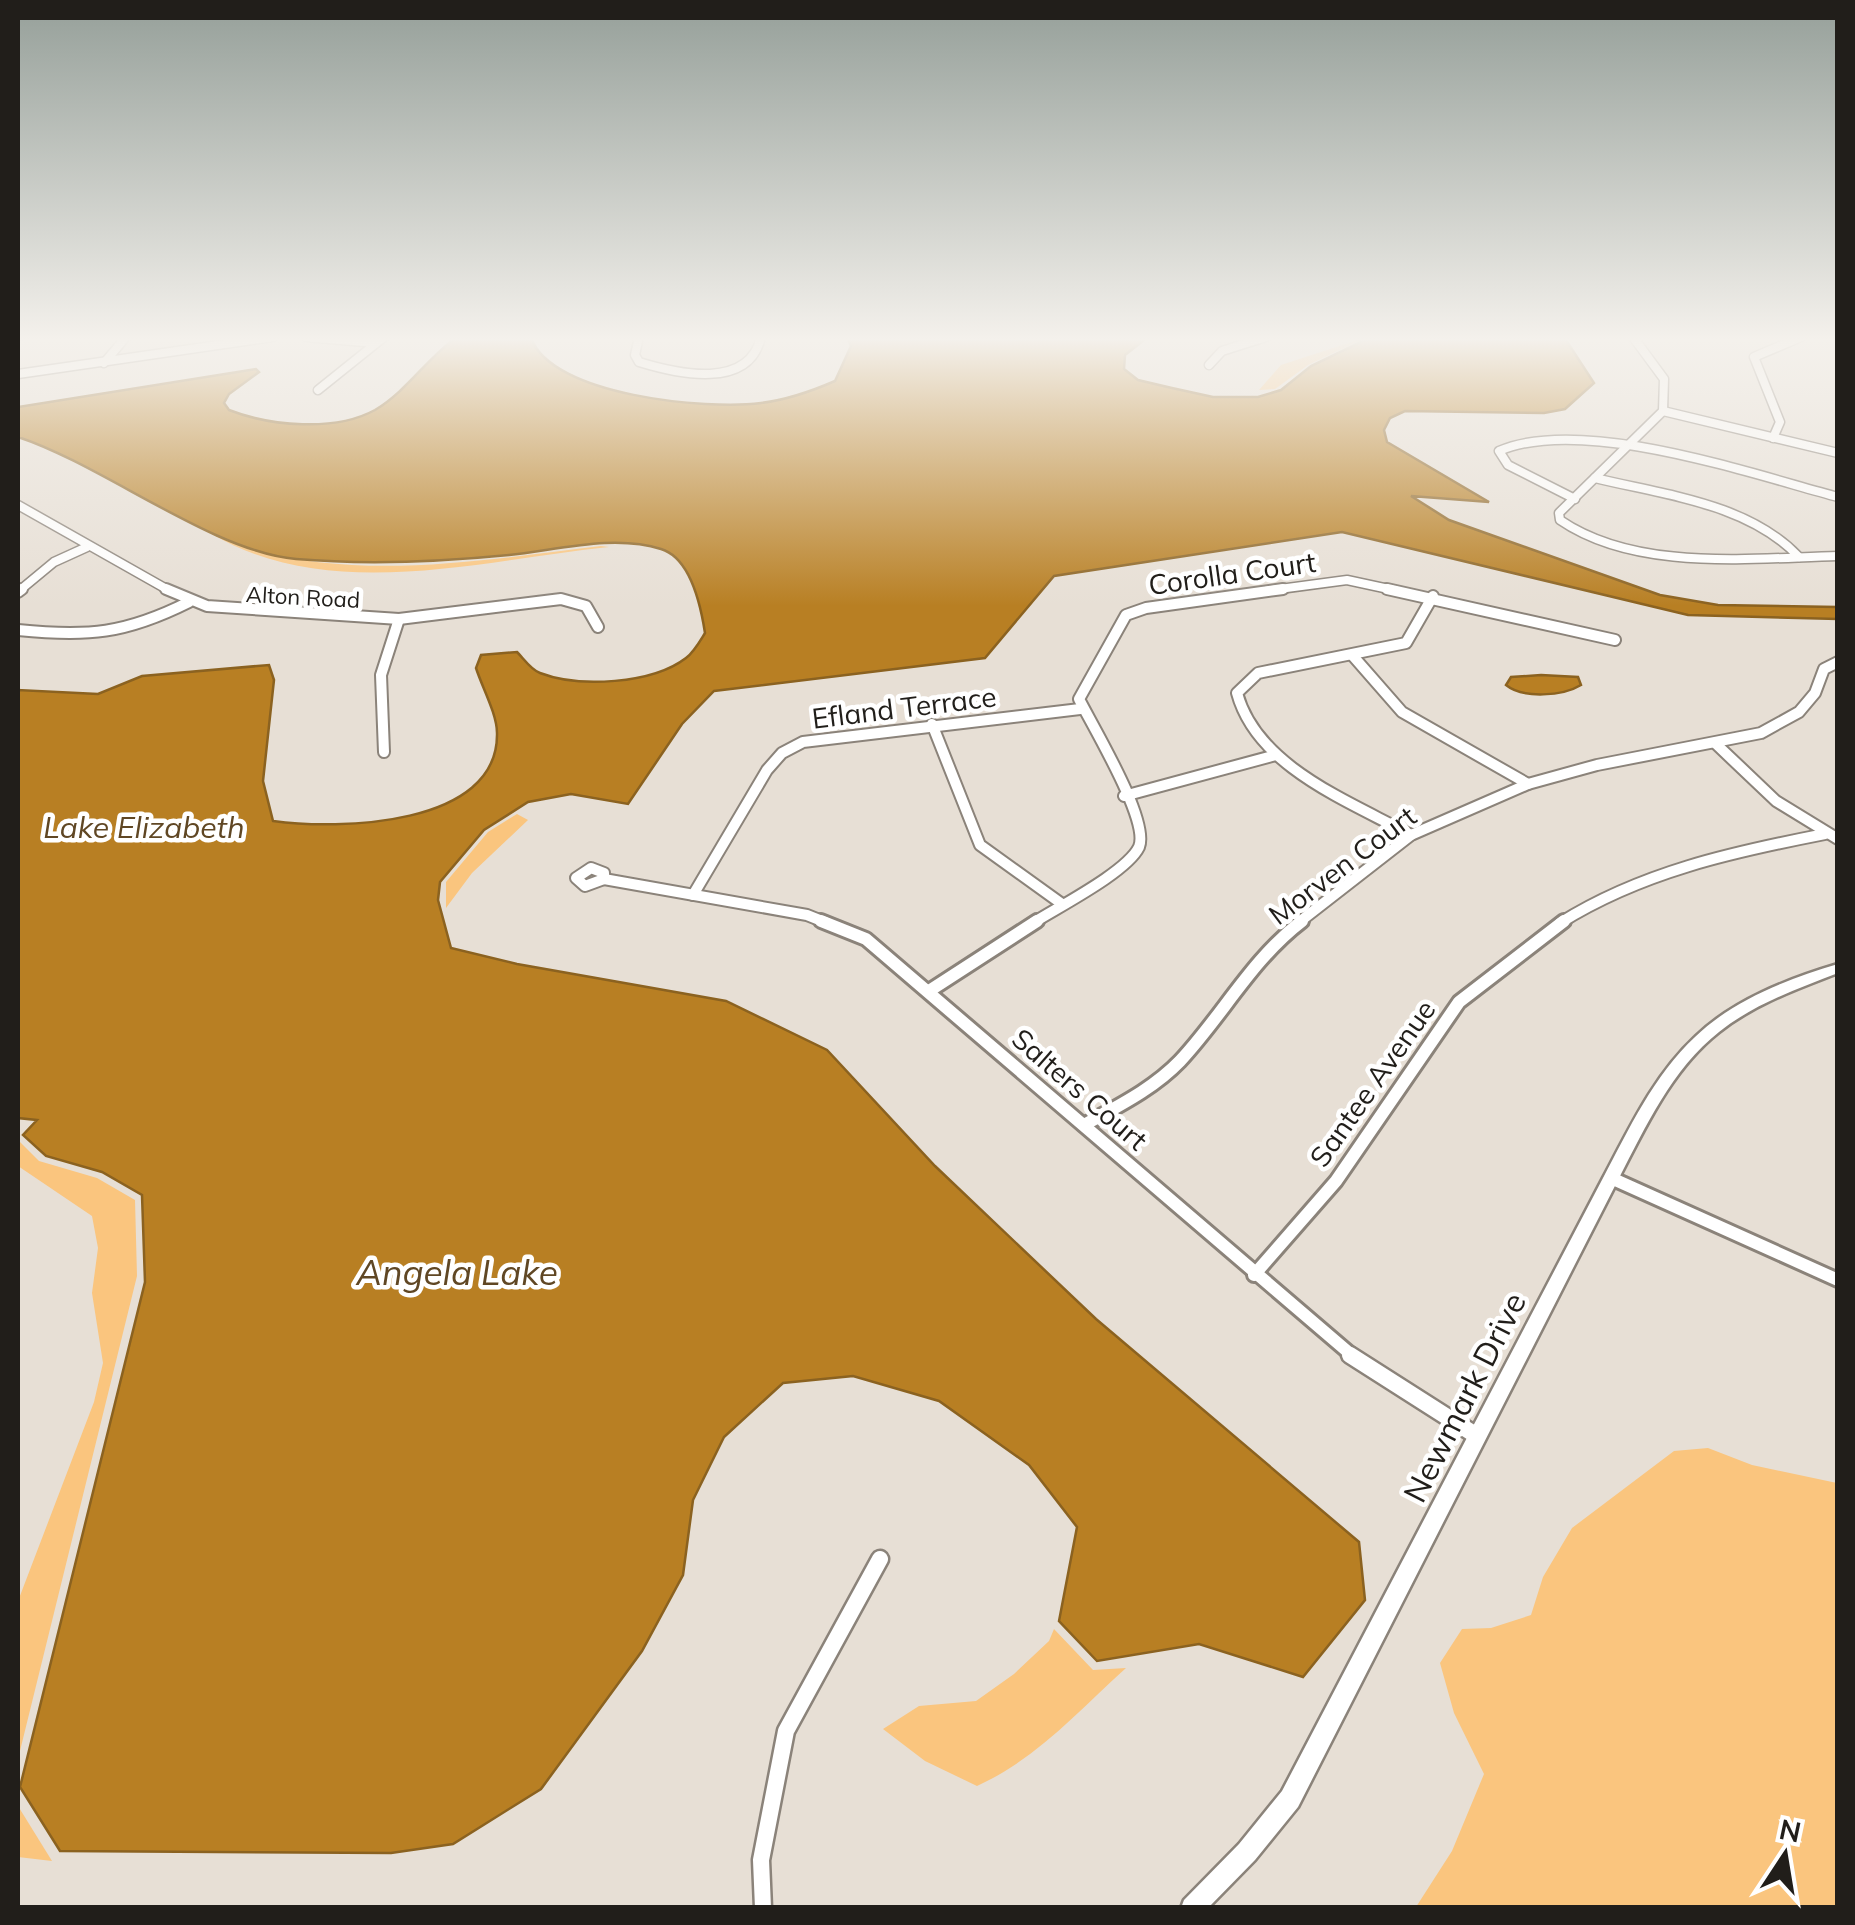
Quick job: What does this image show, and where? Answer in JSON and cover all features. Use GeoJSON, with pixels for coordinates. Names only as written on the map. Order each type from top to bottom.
{"type":"FeatureCollection","features":[{"type":"Feature","properties":{"kind":"street"},"geometry":{"type":"LineString","coordinates":[[1647,427],[1559,513],[1566,527],[1620,545],[1703,557],[1838,556]]}},
{"type":"Feature","properties":{"kind":"street"},"geometry":{"type":"LineString","coordinates":[[1727,427],[1838,454]]}},
{"type":"Feature","properties":{"kind":"street"},"geometry":{"type":"LineString","coordinates":[[1772,438],[1778,427]]}},
{"type":"Feature","properties":{"kind":"street"},"geometry":{"type":"LineString","coordinates":[[1575,499],[1508,465],[1499,450],[1527,440],[1631,443],[1838,497]]}},
{"type":"Feature","properties":{"kind":"street"},"geometry":{"type":"LineString","coordinates":[[1596,478],[1745,520],[1783,538],[1799,556]]}},
{"type":"Feature","properties":{"kind":"street","name":"Alton Road"},"geometry":{"type":"LineString","coordinates":[[18,506],[189,602],[237,611],[399,620],[561,599],[586,606],[598,627]]}},
{"type":"Feature","properties":{"kind":"street"},"geometry":{"type":"LineString","coordinates":[[18,592],[54,562],[86,547]]}},
{"type":"Feature","properties":{"kind":"street","name":"Corolla Court"},"geometry":{"type":"LineString","coordinates":[[1080,709],[1082,690],[1119,623],[1136,610],[1346,580],[1433,596],[1615,640]]}},
{"type":"Feature","properties":{"kind":"street"},"geometry":{"type":"LineString","coordinates":[[1410,836],[1276,755],[1248,727],[1237,707],[1237,692],[1246,680],[1280,668],[1406,643],[1433,596]]}},
{"type":"Feature","properties":{"kind":"street"},"geometry":{"type":"LineString","coordinates":[[18,630],[94,637],[115,634],[138,628],[189,602]]}},
{"type":"Feature","properties":{"kind":"street"},"geometry":{"type":"LineString","coordinates":[[384,752],[381,675],[399,620]]}},
{"type":"Feature","properties":{"kind":"street"},"geometry":{"type":"LineString","coordinates":[[1353,656],[1402,712],[1528,784]]}},
{"type":"Feature","properties":{"kind":"street","name":"Morven Court"},"geometry":{"type":"LineString","coordinates":[[1084,1126],[1157,1083],[1183,1058],[1222,1003],[1278,940],[1410,836],[1528,784],[1597,765],[1715,744],[1785,722],[1815,693],[1824,669],[1838,662]]}},
{"type":"Feature","properties":{"kind":"street"},"geometry":{"type":"LineString","coordinates":[[930,991],[1140,848],[1143,834],[1080,709]]}},
{"type":"Feature","properties":{"kind":"street","name":"Efland Terrace"},"geometry":{"type":"LineString","coordinates":[[694,894],[767,770],[782,753],[803,742],[1080,709]]}},
{"type":"Feature","properties":{"kind":"street"},"geometry":{"type":"LineString","coordinates":[[932,724],[980,844],[995,860],[1062,904]]}},
{"type":"Feature","properties":{"kind":"street"},"geometry":{"type":"LineString","coordinates":[[1715,744],[1776,801],[1831,837]]}},
{"type":"Feature","properties":{"kind":"street"},"geometry":{"type":"LineString","coordinates":[[1124,796],[1276,755]]}},
{"type":"Feature","properties":{"kind":"street","name":"Santee Avenue"},"geometry":{"type":"LineString","coordinates":[[1254,1275],[1296,1237],[1457,1004],[1530,942],[1585,904],[1666,869],[1831,837]]}},
{"type":"Feature","properties":{"kind":"street","name":"Salters Court"},"geometry":{"type":"LineString","coordinates":[[604,880],[694,894],[840,925],[866,939],[1336,1346],[1477,1436]]}},
{"type":"Feature","properties":{"kind":"street","name":"Newmark Drive"},"geometry":{"type":"LineString","coordinates":[[1192,1908],[1247,1852],[1290,1799],[1611,1178],[1664,1087],[1699,1041],[1781,989],[1838,968]]}},
{"type":"Feature","properties":{"kind":"street"},"geometry":{"type":"LineString","coordinates":[[1611,1178],[1837,1279]]}},
{"type":"Feature","properties":{"kind":"street"},"geometry":{"type":"LineString","coordinates":[[762,1908],[760,1860],[786,1731],[880,1560]]}},
{"type":"Feature","properties":{"kind":"shaded area"},"geometry":{"type":"Polygon","coordinates":[[[212,534],[258,550],[355,565],[454,563],[609,547],[458,567],[356,572],[306,567],[258,555],[212,534]]]}},
{"type":"Feature","properties":{"kind":"shaded area"},"geometry":{"type":"Polygon","coordinates":[[[517,814],[528,820],[472,873],[446,908],[446,882],[488,832],[517,814]]]}},
{"type":"Feature","properties":{"kind":"shaded area"},"geometry":{"type":"Polygon","coordinates":[[[18,1140],[39,1161],[97,1178],[135,1200],[137,1276],[18,1759],[18,1601],[94,1402],[103,1363],[92,1293],[98,1248],[92,1216],[18,1166],[18,1140]]]}},
{"type":"Feature","properties":{"kind":"shaded area"},"geometry":{"type":"Polygon","coordinates":[[[1708,1448],[1752,1465],[1837,1483],[1837,1907],[1416,1907],[1452,1851],[1484,1774],[1454,1713],[1440,1663],[1462,1629],[1491,1628],[1531,1615],[1543,1577],[1572,1528],[1674,1451],[1708,1448]]]}},
{"type":"Feature","properties":{"kind":"shaded area"},"geometry":{"type":"Polygon","coordinates":[[[1054,1629],[1093,1670],[1126,1668],[1056,1733],[999,1775],[977,1786],[925,1761],[883,1729],[919,1706],[976,1701],[1014,1674],[1049,1641],[1054,1629]]]}},
{"type":"Feature","properties":{"kind":"shaded area"},"geometry":{"type":"Polygon","coordinates":[[[18,1806],[52,1861],[18,1857],[18,1806]]]}},
{"type":"Feature","properties":{"kind":"water","name":"Angela Lake"},"geometry":{"type":"Polygon","coordinates":[[[18,427],[1386,427],[1387,442],[1489,502],[1411,496],[1449,520],[1660,595],[1718,605],[1837,607],[1837,619],[1688,615],[1342,532],[1054,576],[985,658],[714,691],[682,724],[628,804],[571,794],[528,802],[484,830],[440,882],[438,900],[451,948],[517,964],[726,1001],[827,1050],[935,1166],[1096,1319],[1359,1542],[1365,1600],[1303,1677],[1199,1644],[1097,1661],[1059,1621],[1077,1527],[1029,1465],[939,1401],[853,1376],[783,1383],[724,1437],[693,1500],[683,1575],[642,1651],[541,1789],[453,1844],[391,1853],[60,1851],[20,1787],[145,1282],[142,1195],[102,1172],[46,1156],[23,1135],[37,1120],[18,1118],[18,690],[98,694],[142,676],[269,665],[274,680],[263,781],[273,821],[373,822],[444,805],[472,788],[491,764],[497,733],[476,668],[481,655],[517,652],[540,673],[556,678],[615,681],[672,667],[689,656],[705,633],[687,573],[680,562],[661,549],[605,543],[429,561],[296,559],[230,541],[86,467],[18,437],[18,427]]]}},
{"type":"Feature","properties":{"kind":"water"},"geometry":{"type":"Polygon","coordinates":[[[1511,677],[1578,677],[1581,685],[1543,694],[1522,692],[1506,685],[1511,677]]]}},
{"type":"Feature","properties":{"kind":"water label","name":"Lake Elizabeth"},"geometry":{"type":"Point","coordinates":[144,827]}}]}
